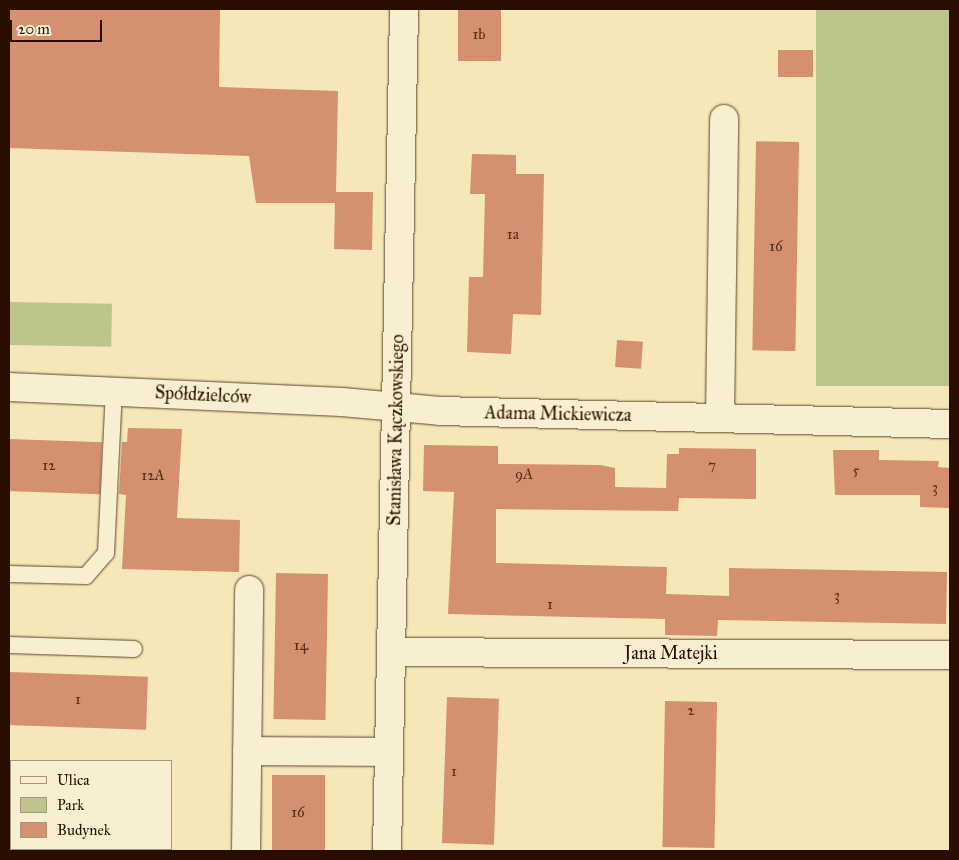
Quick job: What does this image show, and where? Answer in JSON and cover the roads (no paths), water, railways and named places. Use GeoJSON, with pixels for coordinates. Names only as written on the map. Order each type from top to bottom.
{"type":"FeatureCollection","features":[{"type":"Feature","properties":{"kind":"street","name":"Stanisława Kączkowskiego"},"geometry":{"type":"LineString","coordinates":[[387,851],[404,9]]}},
{"type":"Feature","properties":{"kind":"street"},"geometry":{"type":"LineString","coordinates":[[720,418],[724,120]]}},
{"type":"Feature","properties":{"kind":"street","name":"Spółdzielców"},"geometry":{"type":"LineString","coordinates":[[9,387],[114,391],[397,408]]}},
{"type":"Feature","properties":{"kind":"street","name":"Adama Mickiewicza"},"geometry":{"type":"LineString","coordinates":[[397,408],[950,424]]}},
{"type":"Feature","properties":{"kind":"street"},"geometry":{"type":"LineString","coordinates":[[246,851],[249,590]]}},
{"type":"Feature","properties":{"kind":"street","name":"Jana Matejki"},"geometry":{"type":"LineString","coordinates":[[391,652],[950,655]]}},
{"type":"Feature","properties":{"kind":"street"},"geometry":{"type":"LineString","coordinates":[[247,751],[389,752]]}},
{"type":"Feature","properties":{"kind":"lane"},"geometry":{"type":"LineString","coordinates":[[9,574],[86,576],[106,553],[114,391]]}},
{"type":"Feature","properties":{"kind":"lane"},"geometry":{"type":"LineString","coordinates":[[9,645],[134,649]]}}]}
